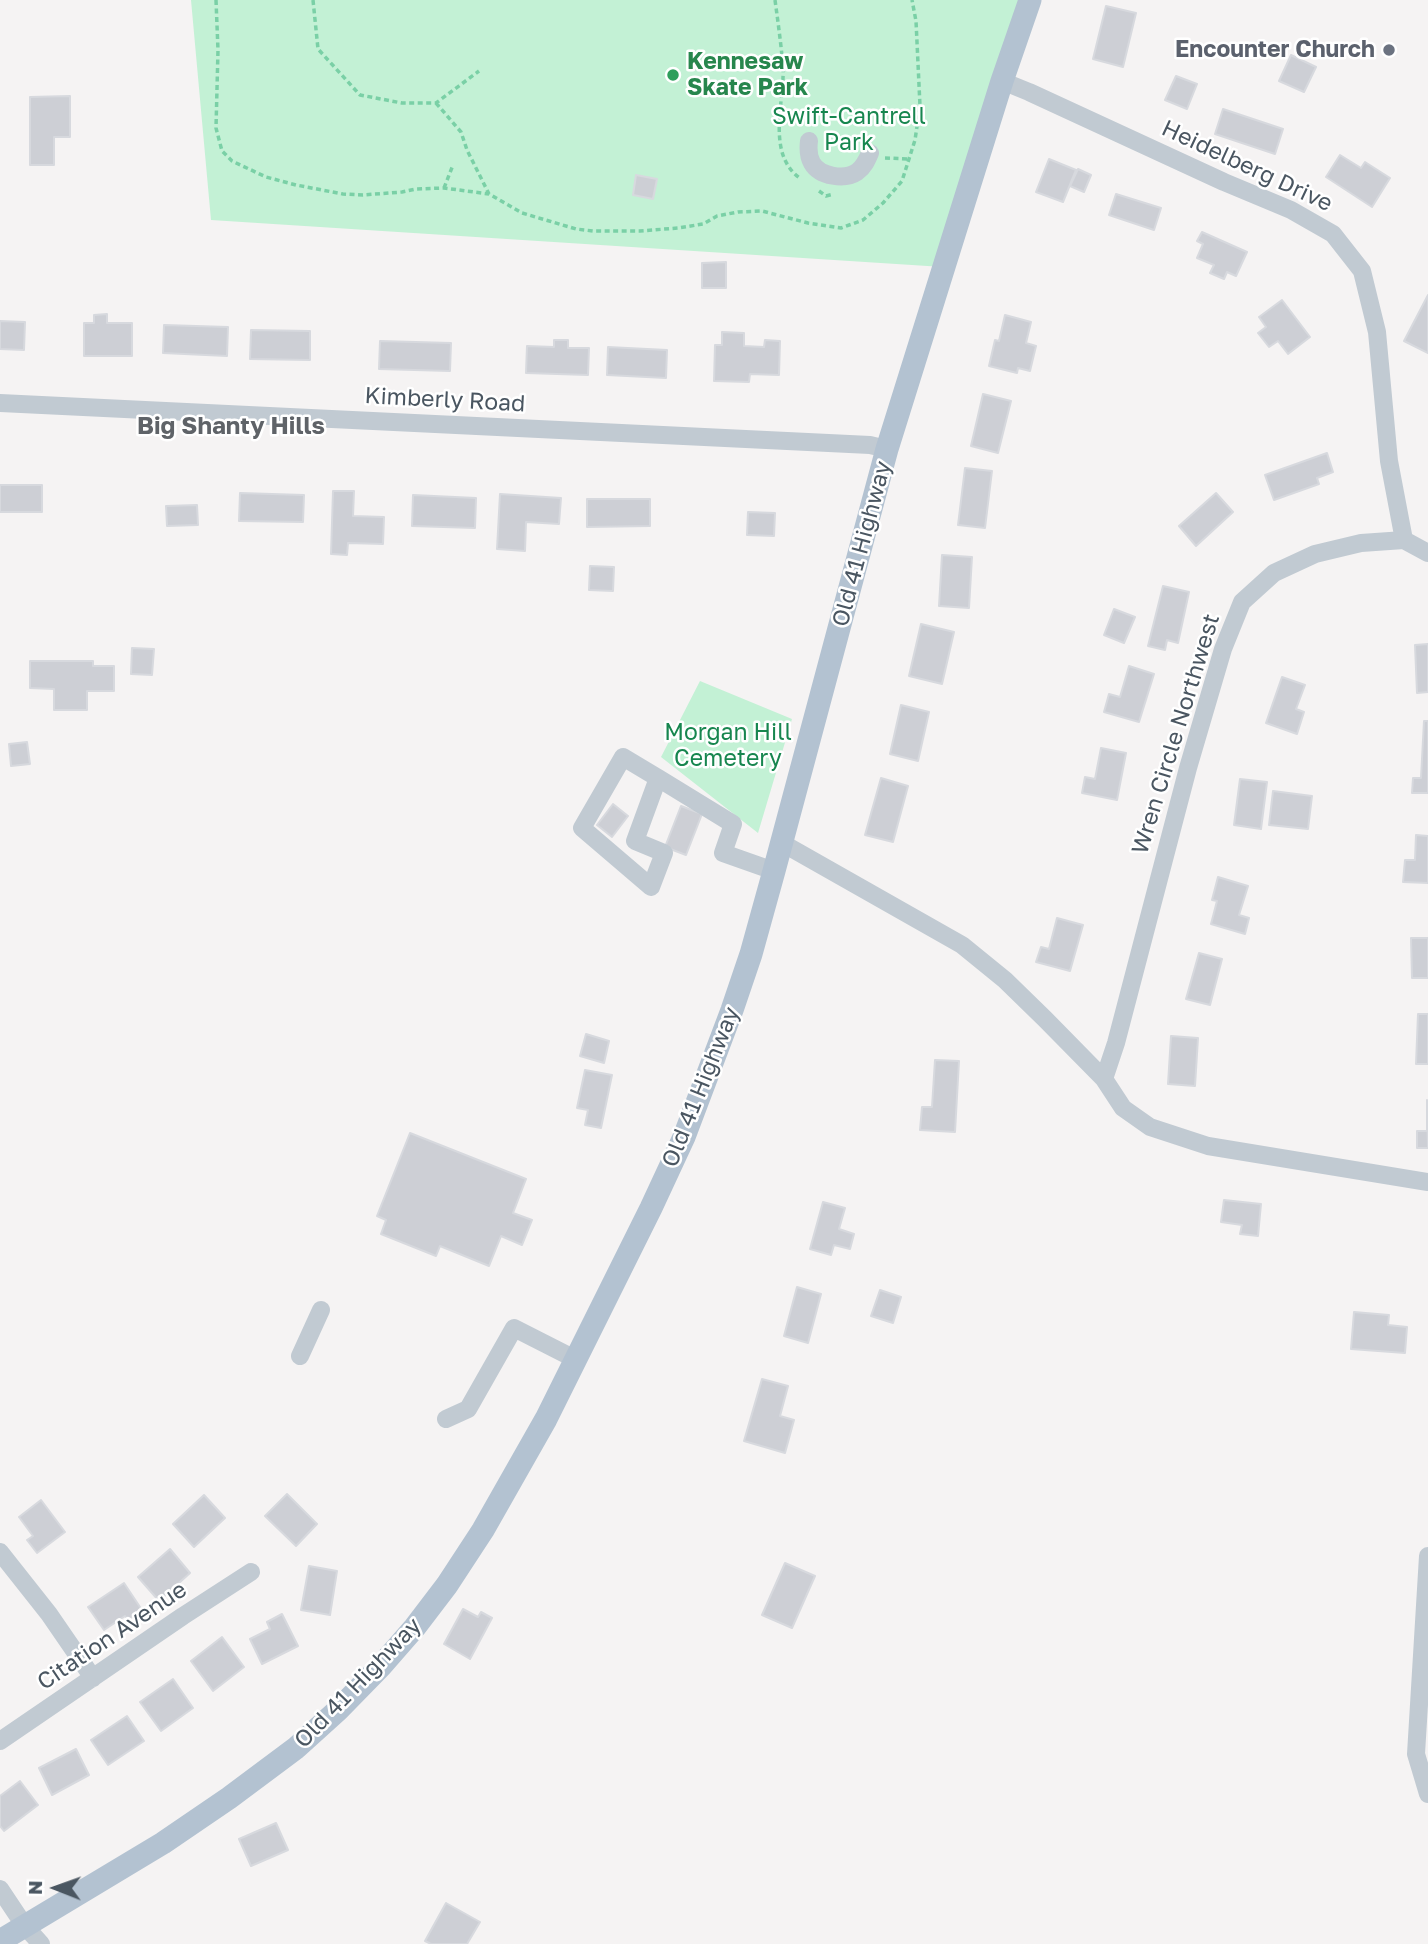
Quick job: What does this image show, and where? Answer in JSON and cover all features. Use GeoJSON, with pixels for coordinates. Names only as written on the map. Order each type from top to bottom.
{"type":"FeatureCollection","features":[{"type":"Feature","properties":{"kind":"main road","name":"Old 41 Highway"},"geometry":{"type":"LineString","coordinates":[[0,1941],[163,1843],[229,1798],[296,1748],[338,1710],[415,1628],[439,1596],[482,1530],[546,1419],[684,1137],[736,999],[782,844],[887,449],[1030,0]]}},
{"type":"Feature","properties":{"kind":"street","name":"Heidelberg Drive"},"geometry":{"type":"LineString","coordinates":[[1002,81],[1291,210],[1333,234],[1362,271],[1377,332],[1389,461],[1404,540]]}},
{"type":"Feature","properties":{"kind":"street"},"geometry":{"type":"LineString","coordinates":[[809,141],[812,163],[816,169],[831,175],[847,176],[860,170],[870,153]]}},
{"type":"Feature","properties":{"kind":"street","name":"Kimberly Road"},"geometry":{"type":"LineString","coordinates":[[0,403],[870,445],[887,449]]}},
{"type":"Feature","properties":{"kind":"street"},"geometry":{"type":"LineString","coordinates":[[1404,540],[1428,553]]}},
{"type":"Feature","properties":{"kind":"street","name":"Wren Circle Northwest"},"geometry":{"type":"LineString","coordinates":[[1104,1079],[1116,1043],[1191,755],[1223,649],[1242,602],[1274,573],[1315,554],[1361,543],[1404,540]]}},
{"type":"Feature","properties":{"kind":"street"},"geometry":{"type":"LineString","coordinates":[[658,778],[635,841],[664,853],[650,887],[582,828],[623,757],[658,778],[733,824],[723,853],[774,871]]}},
{"type":"Feature","properties":{"kind":"street"},"geometry":{"type":"LineString","coordinates":[[782,844],[962,945],[1005,980],[1104,1079],[1123,1108],[1150,1127],[1208,1146],[1428,1182]]}},
{"type":"Feature","properties":{"kind":"street"},"geometry":{"type":"LineString","coordinates":[[300,1356],[321,1310]]}},
{"type":"Feature","properties":{"kind":"street"},"geometry":{"type":"LineString","coordinates":[[446,1419],[468,1409],[514,1328],[575,1359]]}},
{"type":"Feature","properties":{"kind":"street"},"geometry":{"type":"LineString","coordinates":[[0,1552],[49,1614],[93,1678]]}},
{"type":"Feature","properties":{"kind":"street"},"geometry":{"type":"LineString","coordinates":[[1428,1556],[1416,1754],[1428,1794]]}},
{"type":"Feature","properties":{"kind":"street","name":"Citation Avenue"},"geometry":{"type":"LineString","coordinates":[[0,1741],[251,1572]]}},
{"type":"Feature","properties":{"kind":"street"},"geometry":{"type":"LineString","coordinates":[[0,1889],[24,1925],[41,1944]]}},
{"type":"Feature","properties":{"kind":"path"},"geometry":{"type":"LineString","coordinates":[[216,0],[216,128],[222,151],[232,161],[250,171],[296,186],[343,194],[363,195],[444,188],[489,194],[522,213],[552,223],[593,231],[678,228],[703,224],[717,216],[762,211],[841,228],[863,220],[883,203],[902,181],[915,140],[920,106],[912,0]]}},
{"type":"Feature","properties":{"kind":"path"},"geometry":{"type":"LineString","coordinates":[[313,0],[318,49],[360,95],[402,103],[436,103],[479,71]]}},
{"type":"Feature","properties":{"kind":"path"},"geometry":{"type":"LineString","coordinates":[[436,103],[461,132],[489,194]]}},
{"type":"Feature","properties":{"kind":"path"},"geometry":{"type":"LineString","coordinates":[[444,188],[453,165]]}},
{"type":"Feature","properties":{"kind":"green space","name":"Swift-Cantrell Park"},"geometry":{"type":"Polygon","coordinates":[[[191,0],[1029,0],[943,267],[211,220],[191,0]]]}},
{"type":"Feature","properties":{"kind":"green space","name":"Morgan Hill Cemetery"},"geometry":{"type":"Polygon","coordinates":[[[700,681],[792,719],[758,833],[661,757],[700,681]]]}},
{"type":"Feature","properties":{"kind":"building"},"geometry":{"type":"Polygon","coordinates":[[[1106,6],[1136,13],[1123,67],[1093,59],[1106,6]]]}},
{"type":"Feature","properties":{"kind":"building"},"geometry":{"type":"Polygon","coordinates":[[[1291,55],[1316,67],[1304,92],[1279,81],[1291,55]]]}},
{"type":"Feature","properties":{"kind":"building"},"geometry":{"type":"Polygon","coordinates":[[[1176,76],[1197,84],[1187,109],[1165,100],[1176,76]]]}},
{"type":"Feature","properties":{"kind":"building"},"geometry":{"type":"Polygon","coordinates":[[[70,96],[70,137],[54,137],[54,165],[30,165],[30,97],[70,96]]]}},
{"type":"Feature","properties":{"kind":"building"},"geometry":{"type":"Polygon","coordinates":[[[1223,109],[1283,129],[1275,154],[1215,134],[1223,109]]]}},
{"type":"Feature","properties":{"kind":"building"},"geometry":{"type":"Polygon","coordinates":[[[1340,155],[1361,168],[1365,162],[1390,178],[1372,207],[1326,177],[1340,155]]]}},
{"type":"Feature","properties":{"kind":"building"},"geometry":{"type":"Polygon","coordinates":[[[1049,159],[1076,170],[1063,202],[1036,192],[1049,159]]]}},
{"type":"Feature","properties":{"kind":"building"},"geometry":{"type":"Polygon","coordinates":[[[1078,169],[1091,175],[1084,192],[1070,186],[1078,169]]]}},
{"type":"Feature","properties":{"kind":"building"},"geometry":{"type":"Polygon","coordinates":[[[636,175],[657,179],[653,199],[633,195],[636,175]]]}},
{"type":"Feature","properties":{"kind":"building"},"geometry":{"type":"Polygon","coordinates":[[[1116,194],[1161,208],[1154,230],[1109,215],[1116,194]]]}},
{"type":"Feature","properties":{"kind":"building"},"geometry":{"type":"Polygon","coordinates":[[[1202,232],[1247,252],[1236,276],[1227,272],[1224,279],[1210,273],[1214,265],[1197,258],[1203,244],[1197,241],[1202,232]]]}},
{"type":"Feature","properties":{"kind":"building"},"geometry":{"type":"Polygon","coordinates":[[[726,262],[726,288],[702,288],[702,263],[726,262]]]}},
{"type":"Feature","properties":{"kind":"building"},"geometry":{"type":"Polygon","coordinates":[[[1428,295],[1428,353],[1404,341],[1428,295]]]}},
{"type":"Feature","properties":{"kind":"building"},"geometry":{"type":"Polygon","coordinates":[[[1282,300],[1310,337],[1288,354],[1278,341],[1269,347],[1258,333],[1266,327],[1259,317],[1282,300]]]}},
{"type":"Feature","properties":{"kind":"building"},"geometry":{"type":"Polygon","coordinates":[[[107,314],[107,323],[132,323],[132,356],[84,356],[84,323],[94,323],[94,315],[107,314]]]}},
{"type":"Feature","properties":{"kind":"building"},"geometry":{"type":"Polygon","coordinates":[[[1005,315],[1031,322],[1026,343],[1036,346],[1030,371],[1018,368],[1017,373],[989,366],[1005,315]]]}},
{"type":"Feature","properties":{"kind":"building"},"geometry":{"type":"Polygon","coordinates":[[[0,321],[25,322],[24,350],[0,349],[0,321]]]}},
{"type":"Feature","properties":{"kind":"building"},"geometry":{"type":"Polygon","coordinates":[[[164,325],[228,327],[227,356],[163,353],[164,325]]]}},
{"type":"Feature","properties":{"kind":"building"},"geometry":{"type":"Polygon","coordinates":[[[251,330],[310,331],[310,360],[250,359],[251,330]]]}},
{"type":"Feature","properties":{"kind":"building"},"geometry":{"type":"Polygon","coordinates":[[[722,332],[744,333],[744,346],[764,347],[765,340],[780,341],[779,375],[750,374],[749,382],[714,381],[715,345],[722,345],[722,332]]]}},
{"type":"Feature","properties":{"kind":"building"},"geometry":{"type":"Polygon","coordinates":[[[554,340],[568,340],[568,348],[589,348],[588,375],[526,373],[527,346],[554,347],[554,340]]]}},
{"type":"Feature","properties":{"kind":"building"},"geometry":{"type":"Polygon","coordinates":[[[380,341],[451,343],[450,371],[379,369],[380,341]]]}},
{"type":"Feature","properties":{"kind":"building"},"geometry":{"type":"Polygon","coordinates":[[[608,347],[667,350],[666,378],[607,375],[608,347]]]}},
{"type":"Feature","properties":{"kind":"building"},"geometry":{"type":"Polygon","coordinates":[[[983,394],[1011,401],[998,453],[971,446],[983,394]]]}},
{"type":"Feature","properties":{"kind":"building"},"geometry":{"type":"Polygon","coordinates":[[[1327,453],[1333,472],[1317,478],[1319,484],[1274,500],[1265,475],[1327,453]]]}},
{"type":"Feature","properties":{"kind":"building"},"geometry":{"type":"Polygon","coordinates":[[[965,468],[992,471],[985,528],[958,525],[965,468]]]}},
{"type":"Feature","properties":{"kind":"building"},"geometry":{"type":"Polygon","coordinates":[[[0,485],[42,485],[42,512],[0,512],[0,485]]]}},
{"type":"Feature","properties":{"kind":"building"},"geometry":{"type":"Polygon","coordinates":[[[333,491],[354,491],[353,516],[384,517],[383,544],[348,543],[347,555],[331,554],[333,491]]]}},
{"type":"Feature","properties":{"kind":"building"},"geometry":{"type":"Polygon","coordinates":[[[240,493],[304,495],[303,522],[239,521],[240,493]]]}},
{"type":"Feature","properties":{"kind":"building"},"geometry":{"type":"Polygon","coordinates":[[[1216,493],[1233,512],[1196,546],[1179,526],[1216,493]]]}},
{"type":"Feature","properties":{"kind":"building"},"geometry":{"type":"Polygon","coordinates":[[[500,494],[561,498],[559,524],[526,522],[525,551],[497,549],[500,494]]]}},
{"type":"Feature","properties":{"kind":"building"},"geometry":{"type":"Polygon","coordinates":[[[413,495],[476,498],[475,528],[412,526],[413,495]]]}},
{"type":"Feature","properties":{"kind":"building"},"geometry":{"type":"Polygon","coordinates":[[[587,499],[650,499],[650,526],[587,527],[587,499]]]}},
{"type":"Feature","properties":{"kind":"building"},"geometry":{"type":"Polygon","coordinates":[[[197,505],[198,525],[167,526],[166,506],[197,505]]]}},
{"type":"Feature","properties":{"kind":"building"},"geometry":{"type":"Polygon","coordinates":[[[748,512],[775,513],[774,536],[747,535],[748,512]]]}},
{"type":"Feature","properties":{"kind":"building"},"geometry":{"type":"Polygon","coordinates":[[[942,555],[972,557],[969,608],[939,606],[942,555]]]}},
{"type":"Feature","properties":{"kind":"building"},"geometry":{"type":"Polygon","coordinates":[[[590,566],[614,567],[613,591],[589,590],[590,566]]]}},
{"type":"Feature","properties":{"kind":"building"},"geometry":{"type":"Polygon","coordinates":[[[1163,586],[1189,592],[1178,643],[1167,640],[1165,650],[1148,646],[1163,586]]]}},
{"type":"Feature","properties":{"kind":"building"},"geometry":{"type":"Polygon","coordinates":[[[1114,609],[1135,617],[1124,643],[1104,635],[1114,609]]]}},
{"type":"Feature","properties":{"kind":"building"},"geometry":{"type":"Polygon","coordinates":[[[921,624],[954,632],[942,684],[909,676],[921,624]]]}},
{"type":"Feature","properties":{"kind":"building"},"geometry":{"type":"Polygon","coordinates":[[[1428,644],[1428,692],[1417,693],[1415,645],[1428,644]]]}},
{"type":"Feature","properties":{"kind":"building"},"geometry":{"type":"Polygon","coordinates":[[[132,648],[154,649],[152,675],[131,674],[132,648]]]}},
{"type":"Feature","properties":{"kind":"building"},"geometry":{"type":"Polygon","coordinates":[[[30,661],[93,661],[93,666],[114,666],[114,691],[87,691],[87,710],[54,710],[54,689],[30,688],[30,661]]]}},
{"type":"Feature","properties":{"kind":"building"},"geometry":{"type":"Polygon","coordinates":[[[1129,666],[1154,674],[1139,722],[1104,712],[1109,694],[1120,697],[1129,666]]]}},
{"type":"Feature","properties":{"kind":"building"},"geometry":{"type":"Polygon","coordinates":[[[1282,677],[1305,685],[1296,709],[1304,712],[1297,734],[1266,723],[1282,677]]]}},
{"type":"Feature","properties":{"kind":"building"},"geometry":{"type":"Polygon","coordinates":[[[901,705],[929,712],[918,761],[890,754],[901,705]]]}},
{"type":"Feature","properties":{"kind":"building"},"geometry":{"type":"Polygon","coordinates":[[[1424,721],[1428,721],[1428,793],[1412,793],[1413,778],[1421,778],[1424,721]]]}},
{"type":"Feature","properties":{"kind":"building"},"geometry":{"type":"Polygon","coordinates":[[[27,742],[30,764],[11,766],[9,744],[27,742]]]}},
{"type":"Feature","properties":{"kind":"building"},"geometry":{"type":"Polygon","coordinates":[[[1101,748],[1126,753],[1117,800],[1082,793],[1085,777],[1095,779],[1101,748]]]}},
{"type":"Feature","properties":{"kind":"building"},"geometry":{"type":"Polygon","coordinates":[[[881,778],[908,786],[893,842],[865,835],[881,778]]]}},
{"type":"Feature","properties":{"kind":"building"},"geometry":{"type":"Polygon","coordinates":[[[1240,779],[1267,782],[1261,829],[1234,825],[1240,779]]]}},
{"type":"Feature","properties":{"kind":"building"},"geometry":{"type":"Polygon","coordinates":[[[1273,791],[1312,796],[1308,829],[1269,825],[1273,791]]]}},
{"type":"Feature","properties":{"kind":"building"},"geometry":{"type":"Polygon","coordinates":[[[613,804],[628,816],[612,837],[597,825],[613,804]]]}},
{"type":"Feature","properties":{"kind":"building"},"geometry":{"type":"Polygon","coordinates":[[[681,806],[702,814],[686,855],[665,847],[681,806]]]}},
{"type":"Feature","properties":{"kind":"building"},"geometry":{"type":"Polygon","coordinates":[[[1416,835],[1428,836],[1428,883],[1403,882],[1405,860],[1415,860],[1416,835]]]}},
{"type":"Feature","properties":{"kind":"building"},"geometry":{"type":"Polygon","coordinates":[[[1218,877],[1248,886],[1239,915],[1249,918],[1245,934],[1211,924],[1217,901],[1212,900],[1218,877]]]}},
{"type":"Feature","properties":{"kind":"building"},"geometry":{"type":"Polygon","coordinates":[[[1057,918],[1083,925],[1070,971],[1036,962],[1041,947],[1049,949],[1057,918]]]}},
{"type":"Feature","properties":{"kind":"building"},"geometry":{"type":"Polygon","coordinates":[[[1411,938],[1428,938],[1428,978],[1412,978],[1411,938]]]}},
{"type":"Feature","properties":{"kind":"building"},"geometry":{"type":"Polygon","coordinates":[[[1199,953],[1222,959],[1210,1005],[1186,999],[1199,953]]]}},
{"type":"Feature","properties":{"kind":"building"},"geometry":{"type":"Polygon","coordinates":[[[1418,1014],[1428,1014],[1428,1064],[1416,1064],[1418,1014]]]}},
{"type":"Feature","properties":{"kind":"building"},"geometry":{"type":"Polygon","coordinates":[[[586,1034],[609,1041],[604,1063],[580,1056],[586,1034]]]}},
{"type":"Feature","properties":{"kind":"building"},"geometry":{"type":"Polygon","coordinates":[[[1171,1036],[1198,1038],[1195,1086],[1168,1084],[1171,1036]]]}},
{"type":"Feature","properties":{"kind":"building"},"geometry":{"type":"Polygon","coordinates":[[[935,1060],[959,1061],[955,1132],[920,1130],[922,1107],[932,1107],[935,1060]]]}},
{"type":"Feature","properties":{"kind":"building"},"geometry":{"type":"Polygon","coordinates":[[[585,1070],[612,1075],[601,1128],[585,1125],[588,1110],[577,1108],[585,1070]]]}},
{"type":"Feature","properties":{"kind":"building"},"geometry":{"type":"Polygon","coordinates":[[[1427,1100],[1428,1148],[1417,1148],[1417,1131],[1427,1131],[1427,1100]]]}},
{"type":"Feature","properties":{"kind":"building"},"geometry":{"type":"Polygon","coordinates":[[[410,1133],[526,1179],[513,1213],[532,1220],[522,1245],[501,1236],[489,1266],[440,1246],[436,1256],[381,1234],[386,1220],[377,1216],[410,1133]]]}},
{"type":"Feature","properties":{"kind":"building"},"geometry":{"type":"Polygon","coordinates":[[[1224,1200],[1261,1204],[1258,1236],[1240,1234],[1242,1225],[1221,1222],[1224,1200]]]}},
{"type":"Feature","properties":{"kind":"building"},"geometry":{"type":"Polygon","coordinates":[[[823,1202],[845,1208],[839,1229],[854,1234],[850,1249],[834,1245],[831,1255],[810,1249],[823,1202]]]}},
{"type":"Feature","properties":{"kind":"building"},"geometry":{"type":"Polygon","coordinates":[[[797,1287],[821,1294],[808,1343],[784,1336],[797,1287]]]}},
{"type":"Feature","properties":{"kind":"building"},"geometry":{"type":"Polygon","coordinates":[[[880,1290],[901,1297],[893,1323],[871,1316],[880,1290]]]}},
{"type":"Feature","properties":{"kind":"building"},"geometry":{"type":"Polygon","coordinates":[[[1354,1312],[1389,1315],[1388,1325],[1407,1327],[1405,1353],[1351,1349],[1354,1312]]]}},
{"type":"Feature","properties":{"kind":"building"},"geometry":{"type":"Polygon","coordinates":[[[762,1379],[788,1386],[780,1416],[794,1420],[785,1453],[744,1441],[762,1379]]]}},
{"type":"Feature","properties":{"kind":"building"},"geometry":{"type":"Polygon","coordinates":[[[287,1494],[317,1524],[296,1546],[265,1516],[287,1494]]]}},
{"type":"Feature","properties":{"kind":"building"},"geometry":{"type":"Polygon","coordinates":[[[204,1495],[225,1518],[194,1547],[173,1524],[204,1495]]]}},
{"type":"Feature","properties":{"kind":"building"},"geometry":{"type":"Polygon","coordinates":[[[41,1500],[65,1532],[37,1553],[27,1540],[33,1536],[19,1517],[41,1500]]]}},
{"type":"Feature","properties":{"kind":"building"},"geometry":{"type":"Polygon","coordinates":[[[170,1549],[190,1573],[159,1601],[138,1577],[170,1549]]]}},
{"type":"Feature","properties":{"kind":"building"},"geometry":{"type":"Polygon","coordinates":[[[785,1563],[815,1576],[792,1628],[762,1615],[785,1563]]]}},
{"type":"Feature","properties":{"kind":"building"},"geometry":{"type":"Polygon","coordinates":[[[309,1566],[337,1571],[330,1615],[301,1610],[309,1566]]]}},
{"type":"Feature","properties":{"kind":"building"},"geometry":{"type":"Polygon","coordinates":[[[124,1583],[142,1610],[128,1620],[125,1616],[104,1630],[88,1607],[124,1583]]]}},
{"type":"Feature","properties":{"kind":"building"},"geometry":{"type":"Polygon","coordinates":[[[463,1609],[478,1617],[481,1612],[492,1618],[470,1659],[444,1644],[463,1609]]]}},
{"type":"Feature","properties":{"kind":"building"},"geometry":{"type":"Polygon","coordinates":[[[282,1614],[298,1646],[262,1664],[250,1639],[270,1629],[267,1622],[282,1614]]]}},
{"type":"Feature","properties":{"kind":"building"},"geometry":{"type":"Polygon","coordinates":[[[222,1637],[244,1667],[213,1691],[191,1661],[222,1637]]]}},
{"type":"Feature","properties":{"kind":"building"},"geometry":{"type":"Polygon","coordinates":[[[173,1679],[193,1708],[161,1731],[140,1702],[173,1679]]]}},
{"type":"Feature","properties":{"kind":"building"},"geometry":{"type":"Polygon","coordinates":[[[127,1716],[144,1741],[108,1765],[91,1740],[127,1716]]]}},
{"type":"Feature","properties":{"kind":"building"},"geometry":{"type":"Polygon","coordinates":[[[76,1749],[89,1775],[52,1795],[39,1768],[76,1749]]]}},
{"type":"Feature","properties":{"kind":"building"},"geometry":{"type":"Polygon","coordinates":[[[20,1781],[38,1805],[4,1831],[0,1826],[0,1796],[20,1781]]]}},
{"type":"Feature","properties":{"kind":"building"},"geometry":{"type":"Polygon","coordinates":[[[276,1823],[288,1850],[251,1866],[239,1839],[276,1823]]]}},
{"type":"Feature","properties":{"kind":"building"},"geometry":{"type":"Polygon","coordinates":[[[446,1903],[480,1922],[467,1944],[431,1944],[425,1941],[446,1903]]]}},
{"type":"Feature","properties":{"kind":"place","name":"Encounter Church"},"geometry":{"type":"Point","coordinates":[1389,50]}},
{"type":"Feature","properties":{"kind":"place","name":"Kennesaw Skate Park"},"geometry":{"type":"Point","coordinates":[673,75]}},
{"type":"Feature","properties":{"kind":"district","name":"Big Shanty Hills"},"geometry":{"type":"Point","coordinates":[231,426]}}]}
